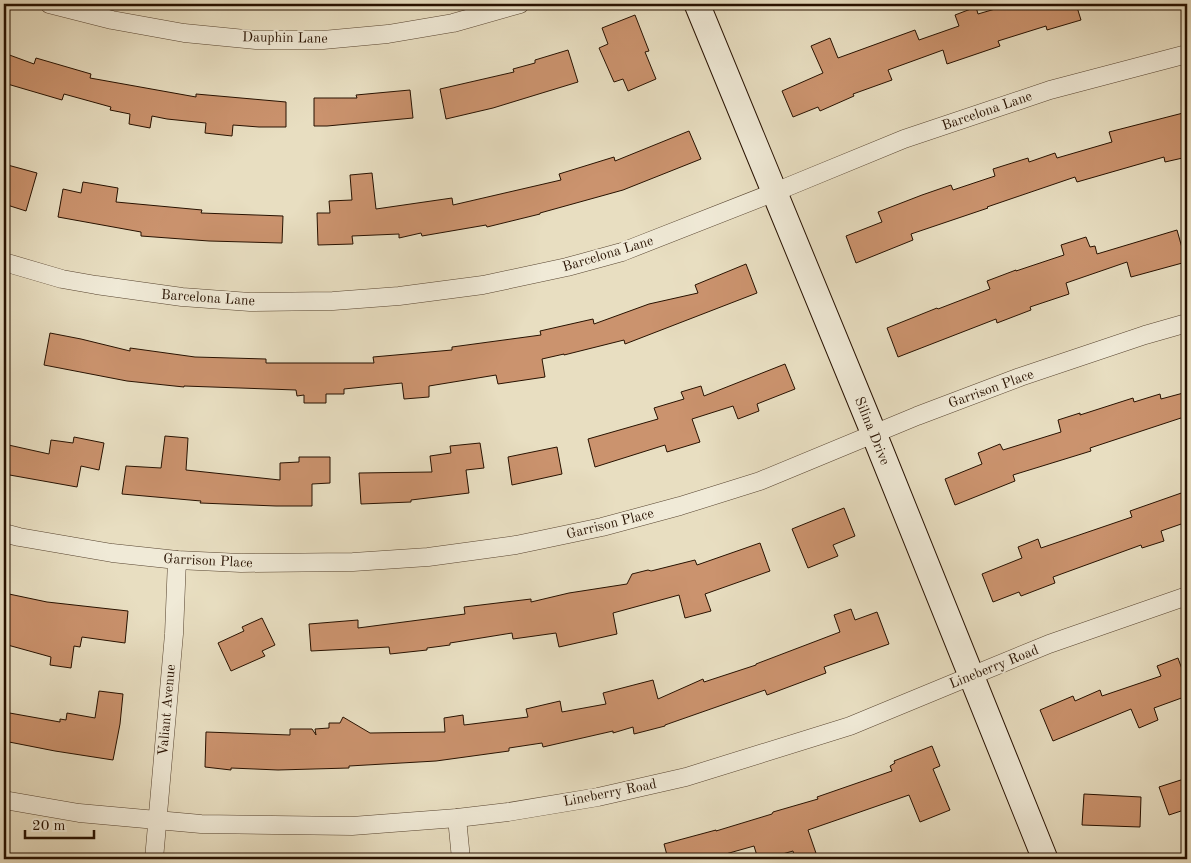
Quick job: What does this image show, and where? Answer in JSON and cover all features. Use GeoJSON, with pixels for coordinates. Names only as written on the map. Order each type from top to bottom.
{"type":"FeatureCollection","features":[{"type":"Feature","properties":{"kind":"street","name":"Dauphin Lane"},"geometry":{"type":"LineString","coordinates":[[49,4],[112,20],[184,33],[256,40],[323,40],[388,34],[453,24],[520,4]]}},
{"type":"Feature","properties":{"kind":"street","name":"Silina Drive"},"geometry":{"type":"LineString","coordinates":[[697,4],[874,434],[1045,859]]}},
{"type":"Feature","properties":{"kind":"street","name":"Barcelona Lane"},"geometry":{"type":"LineString","coordinates":[[4,262],[62,279],[96,285],[182,297],[250,302],[333,301],[399,296],[483,285],[576,265],[622,252],[904,140],[1050,90],[1187,54]]}},
{"type":"Feature","properties":{"kind":"street","name":"Garrison Place"},"geometry":{"type":"LineString","coordinates":[[4,533],[112,553],[177,560],[241,563],[353,562],[428,557],[516,545],[602,527],[680,506],[760,481],[917,416],[1020,377],[1145,335],[1187,323]]}},
{"type":"Feature","properties":{"kind":"street","name":"Valiant Avenue"},"geometry":{"type":"LineString","coordinates":[[154,859],[174,634],[177,560]]}},
{"type":"Feature","properties":{"kind":"street","name":"Lineberry Road"},"geometry":{"type":"LineString","coordinates":[[4,800],[78,813],[201,824],[352,826],[508,812],[598,797],[686,778],[850,726],[1049,644],[1187,596]]}},
{"type":"Feature","properties":{"kind":"street"},"geometry":{"type":"LineString","coordinates":[[456,818],[461,859]]}},
{"type":"Feature","properties":{"kind":"building"},"geometry":{"type":"Polygon","coordinates":[[[1012,4],[1076,4],[1081,20],[1047,30],[1046,26],[998,41],[1000,46],[947,64],[943,50],[888,70],[892,80],[853,94],[854,96],[820,111],[818,107],[793,117],[782,91],[823,73],[811,46],[830,38],[838,58],[915,30],[919,40],[959,26],[955,15],[976,7],[978,14],[1012,4]]]}},
{"type":"Feature","properties":{"kind":"building"},"geometry":{"type":"Polygon","coordinates":[[[635,15],[649,51],[645,52],[656,79],[628,91],[623,79],[614,82],[599,48],[608,44],[602,28],[635,15]]]}},
{"type":"Feature","properties":{"kind":"building"},"geometry":{"type":"Polygon","coordinates":[[[568,50],[578,82],[493,108],[446,119],[440,89],[514,72],[513,69],[535,63],[535,60],[568,50]]]}},
{"type":"Feature","properties":{"kind":"building"},"geometry":{"type":"Polygon","coordinates":[[[4,53],[34,64],[36,58],[91,74],[90,78],[196,97],[196,94],[286,102],[286,127],[233,125],[232,136],[205,133],[206,123],[152,116],[150,128],[129,124],[130,114],[110,110],[111,107],[64,94],[62,100],[4,83],[4,53]]]}},
{"type":"Feature","properties":{"kind":"building"},"geometry":{"type":"Polygon","coordinates":[[[410,90],[413,118],[314,126],[314,98],[357,98],[356,95],[410,90]]]}},
{"type":"Feature","properties":{"kind":"building"},"geometry":{"type":"Polygon","coordinates":[[[1187,112],[1187,157],[1165,162],[1164,157],[1077,182],[1075,177],[911,234],[913,240],[856,263],[846,236],[882,222],[878,212],[951,185],[953,190],[995,176],[993,169],[1028,158],[1029,162],[1055,153],[1057,158],[1112,142],[1109,132],[1187,112]]]}},
{"type":"Feature","properties":{"kind":"building"},"geometry":{"type":"Polygon","coordinates":[[[689,131],[701,159],[623,190],[487,227],[486,225],[422,236],[421,233],[399,238],[399,234],[352,236],[353,244],[318,245],[317,213],[330,213],[329,201],[352,200],[350,175],[372,173],[376,209],[452,198],[453,205],[561,180],[559,174],[614,157],[615,161],[689,131]]]}},
{"type":"Feature","properties":{"kind":"building"},"geometry":{"type":"Polygon","coordinates":[[[4,164],[37,173],[26,211],[4,204],[4,164]]]}},
{"type":"Feature","properties":{"kind":"building"},"geometry":{"type":"Polygon","coordinates":[[[83,182],[118,188],[116,202],[202,210],[201,213],[283,216],[282,243],[209,241],[141,236],[141,232],[58,217],[63,189],[81,193],[83,182]]]}},
{"type":"Feature","properties":{"kind":"building"},"geometry":{"type":"Polygon","coordinates":[[[1177,230],[1186,262],[1131,277],[1127,262],[1066,283],[1069,294],[1030,307],[1031,310],[997,323],[996,319],[898,357],[887,328],[990,289],[987,281],[1064,255],[1061,245],[1086,237],[1090,247],[1095,246],[1097,254],[1177,230]]]}},
{"type":"Feature","properties":{"kind":"building"},"geometry":{"type":"Polygon","coordinates":[[[746,264],[757,293],[625,344],[624,340],[542,359],[545,377],[498,384],[496,375],[429,386],[429,397],[404,399],[402,383],[344,389],[344,394],[326,394],[326,403],[304,403],[304,395],[297,396],[296,390],[184,387],[127,381],[44,365],[50,333],[130,351],[130,348],[195,357],[266,359],[266,363],[374,363],[373,357],[452,350],[452,347],[541,335],[540,331],[593,319],[594,324],[649,304],[698,293],[695,285],[746,264]]]}},
{"type":"Feature","properties":{"kind":"building"},"geometry":{"type":"Polygon","coordinates":[[[785,364],[795,389],[757,404],[759,411],[738,419],[733,406],[692,419],[700,442],[667,452],[665,445],[595,467],[588,439],[658,419],[654,408],[684,399],[681,392],[701,386],[704,396],[785,364]]]}},
{"type":"Feature","properties":{"kind":"building"},"geometry":{"type":"Polygon","coordinates":[[[1187,392],[1187,416],[1090,448],[1091,451],[1013,475],[1015,481],[955,505],[945,479],[982,464],[978,453],[1000,444],[1003,450],[1061,432],[1058,420],[1080,413],[1080,415],[1133,398],[1134,402],[1160,394],[1161,399],[1187,392]]]}},
{"type":"Feature","properties":{"kind":"building"},"geometry":{"type":"Polygon","coordinates":[[[165,436],[188,438],[186,470],[280,480],[280,463],[299,462],[299,457],[330,457],[330,483],[312,484],[312,506],[200,503],[201,501],[122,494],[126,466],[161,468],[165,436]]]}},
{"type":"Feature","properties":{"kind":"building"},"geometry":{"type":"Polygon","coordinates":[[[74,437],[104,443],[99,470],[81,466],[77,487],[4,474],[4,444],[49,454],[51,440],[73,443],[74,437]]]}},
{"type":"Feature","properties":{"kind":"building"},"geometry":{"type":"Polygon","coordinates":[[[480,443],[484,468],[466,470],[469,493],[411,500],[411,502],[361,504],[359,473],[432,472],[430,456],[451,453],[450,446],[480,443]]]}},
{"type":"Feature","properties":{"kind":"building"},"geometry":{"type":"Polygon","coordinates":[[[557,447],[562,474],[512,485],[508,457],[557,447]]]}},
{"type":"Feature","properties":{"kind":"building"},"geometry":{"type":"Polygon","coordinates":[[[1187,491],[1187,522],[1161,531],[1164,541],[1142,548],[1141,545],[1053,577],[1055,583],[1021,596],[1019,592],[993,602],[982,574],[1022,558],[1018,547],[1038,539],[1041,548],[1132,517],[1130,511],[1187,491]]]}},
{"type":"Feature","properties":{"kind":"building"},"geometry":{"type":"Polygon","coordinates":[[[844,508],[855,536],[833,545],[838,556],[808,568],[792,529],[844,508]]]}},
{"type":"Feature","properties":{"kind":"building"},"geometry":{"type":"Polygon","coordinates":[[[760,543],[770,571],[705,594],[711,611],[685,618],[679,595],[613,613],[617,634],[559,647],[556,633],[513,639],[512,633],[450,643],[450,645],[427,648],[427,650],[390,654],[389,647],[311,651],[309,624],[358,620],[358,628],[465,614],[464,607],[531,599],[531,602],[569,593],[627,584],[632,574],[695,560],[697,565],[760,543]]]}},
{"type":"Feature","properties":{"kind":"building"},"geometry":{"type":"Polygon","coordinates":[[[9,594],[47,602],[128,611],[125,643],[82,637],[80,647],[74,646],[71,668],[50,665],[51,657],[4,644],[4,619],[9,594]]]}},
{"type":"Feature","properties":{"kind":"building"},"geometry":{"type":"Polygon","coordinates":[[[851,609],[855,620],[877,612],[889,644],[824,667],[826,673],[767,695],[765,690],[665,726],[634,734],[633,727],[613,733],[613,731],[543,747],[542,743],[509,748],[509,751],[436,761],[349,766],[349,768],[278,770],[231,768],[231,770],[205,767],[206,732],[290,735],[290,729],[312,729],[316,735],[315,729],[329,728],[329,723],[340,723],[343,717],[370,733],[445,732],[444,718],[463,715],[464,725],[528,717],[526,709],[560,701],[562,712],[606,704],[603,693],[653,680],[658,699],[703,679],[704,682],[756,665],[840,632],[834,615],[851,609]]]}},
{"type":"Feature","properties":{"kind":"building"},"geometry":{"type":"Polygon","coordinates":[[[262,618],[275,645],[262,651],[265,656],[231,671],[218,643],[244,631],[242,627],[262,618]]]}},
{"type":"Feature","properties":{"kind":"building"},"geometry":{"type":"Polygon","coordinates":[[[1178,658],[1187,683],[1187,696],[1154,708],[1158,720],[1139,728],[1131,709],[1053,741],[1040,710],[1073,696],[1075,701],[1100,690],[1102,696],[1161,676],[1157,666],[1178,658]]]}},
{"type":"Feature","properties":{"kind":"building"},"geometry":{"type":"Polygon","coordinates":[[[99,691],[123,694],[120,724],[113,760],[4,741],[4,712],[60,722],[60,719],[66,720],[67,713],[95,718],[99,691]]]}},
{"type":"Feature","properties":{"kind":"building"},"geometry":{"type":"Polygon","coordinates":[[[932,746],[940,766],[933,769],[950,810],[920,822],[909,795],[808,830],[818,859],[795,859],[793,851],[765,859],[758,859],[754,846],[708,859],[668,859],[664,844],[716,831],[818,799],[817,797],[892,771],[890,766],[895,763],[894,761],[932,746]]]}},
{"type":"Feature","properties":{"kind":"building"},"geometry":{"type":"Polygon","coordinates":[[[1187,778],[1187,809],[1169,815],[1159,787],[1187,778]]]}},
{"type":"Feature","properties":{"kind":"building"},"geometry":{"type":"Polygon","coordinates":[[[1084,794],[1141,797],[1140,827],[1082,825],[1084,794]]]}}]}
